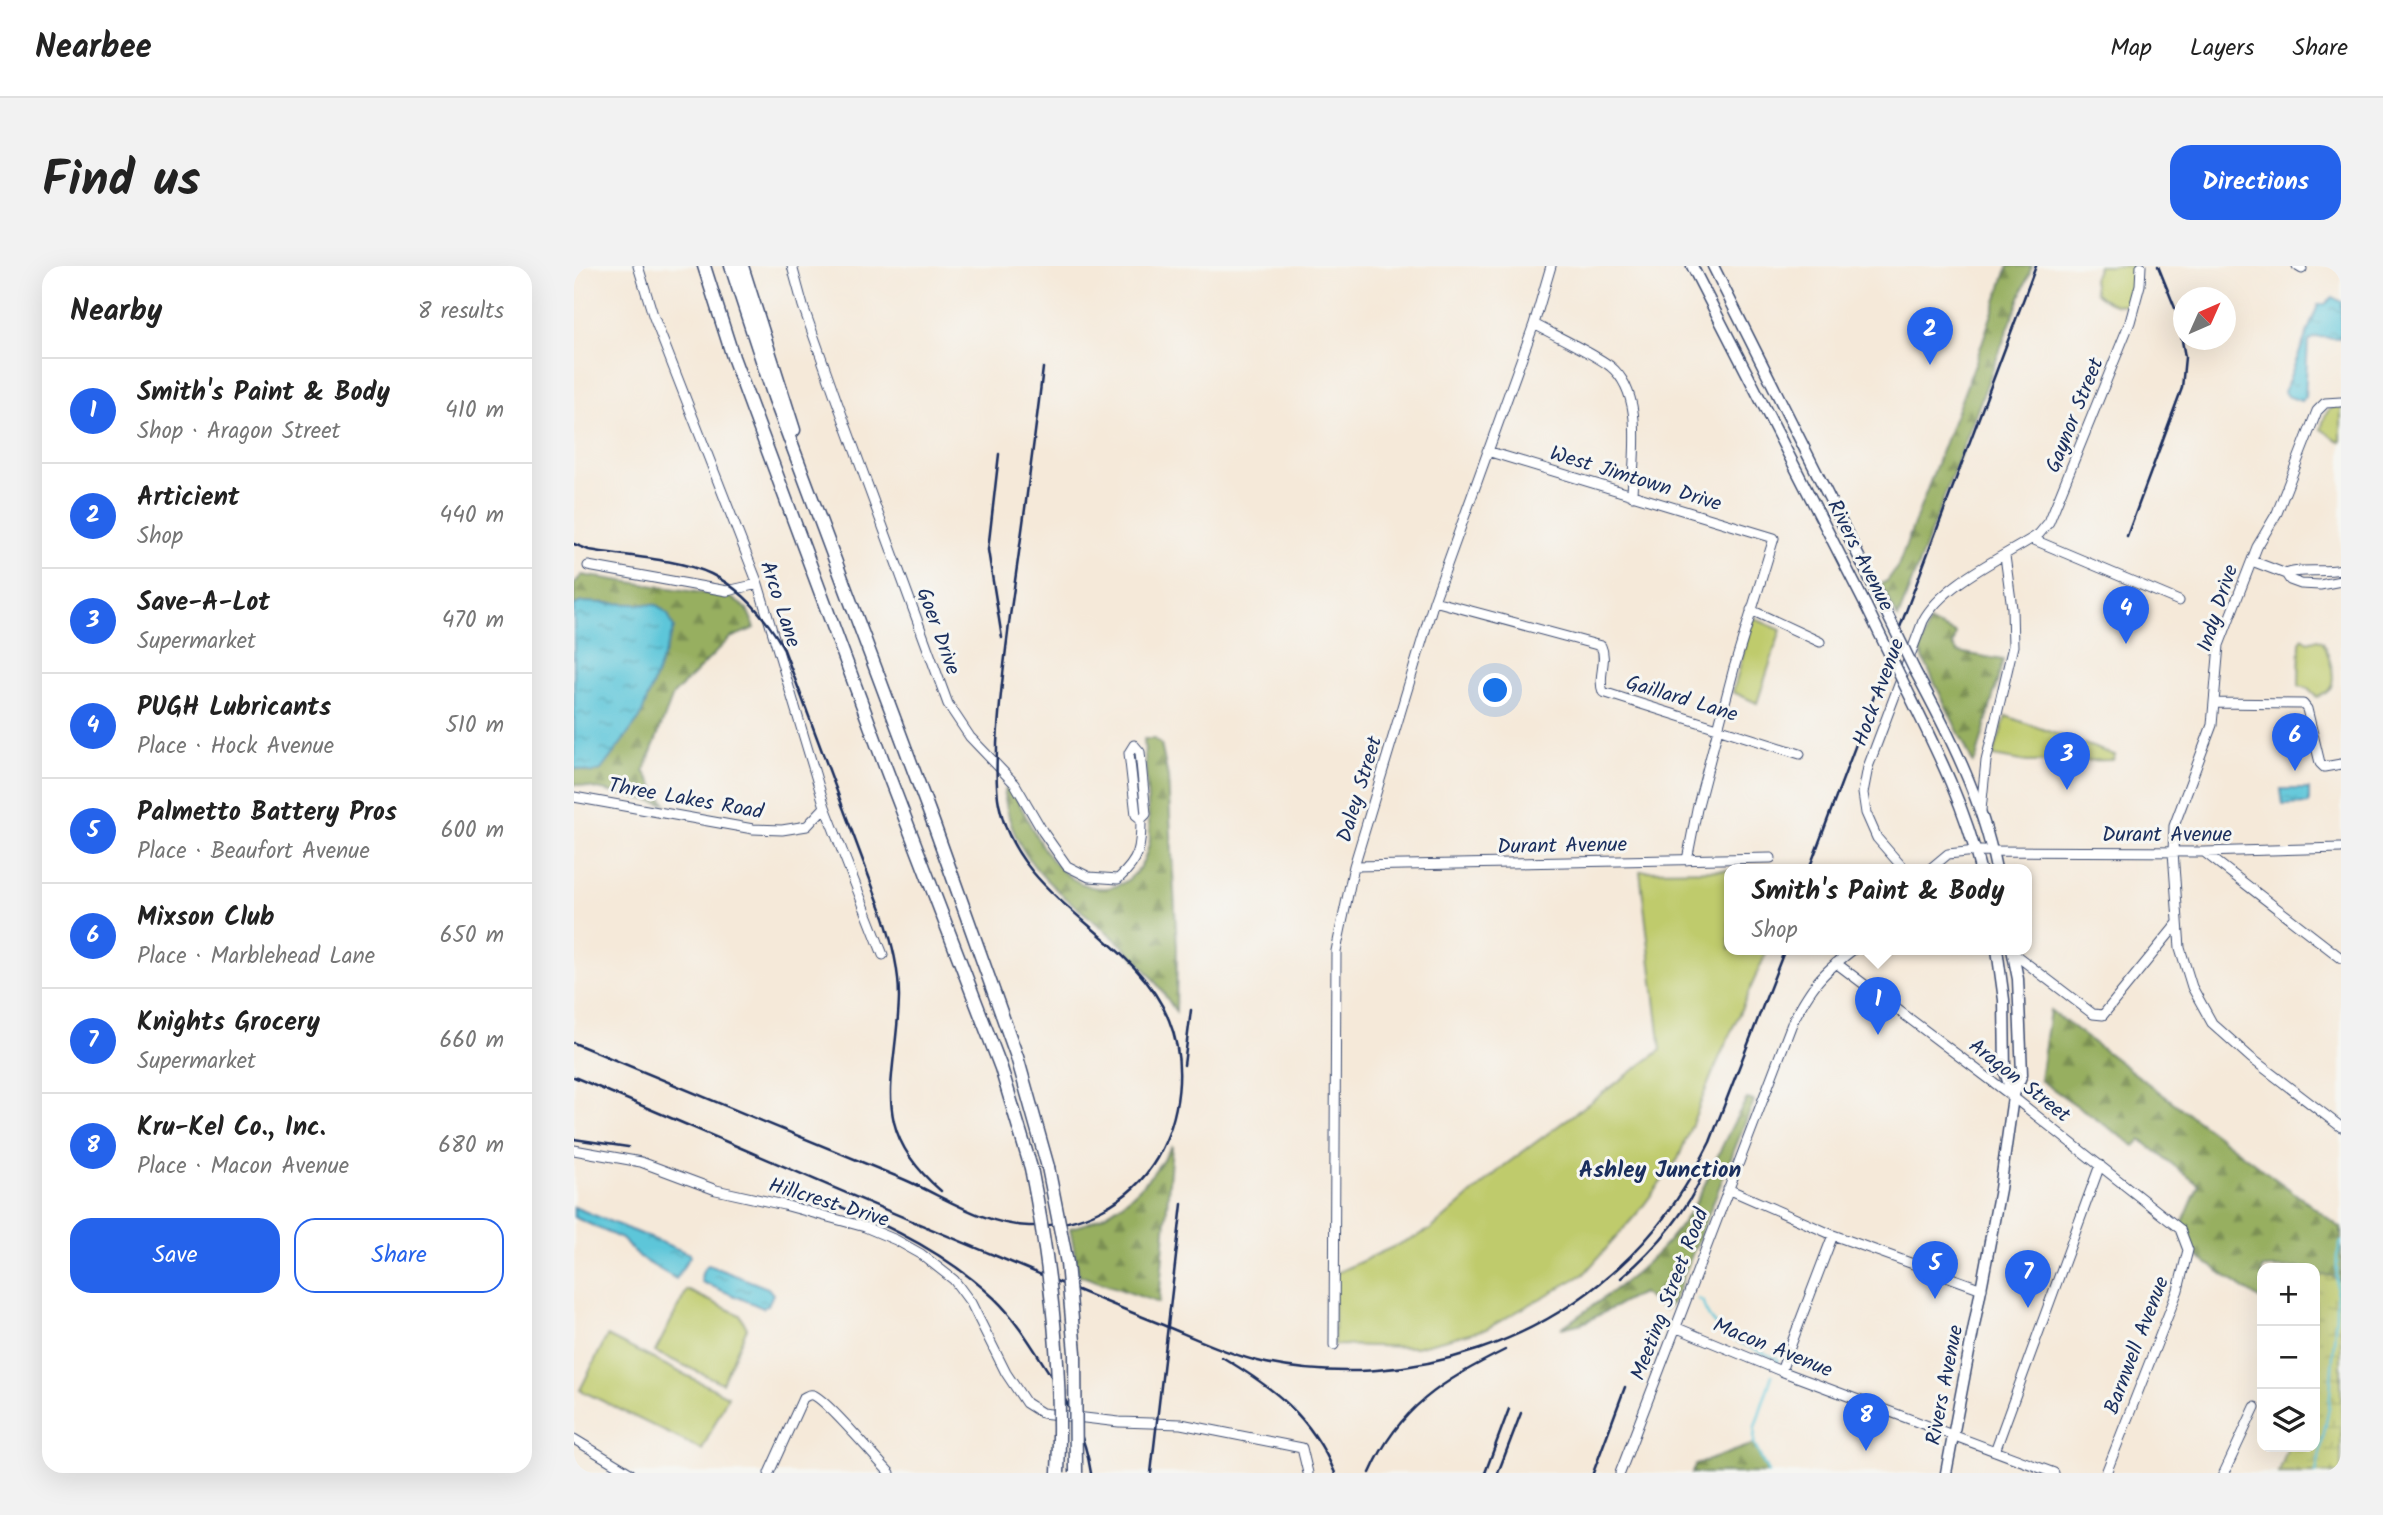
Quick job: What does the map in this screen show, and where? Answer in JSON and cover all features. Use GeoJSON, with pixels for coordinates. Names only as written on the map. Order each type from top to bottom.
{"type":"FeatureCollection","features":[{"type":"Feature","properties":{"kind":"highway"},"geometry":{"type":"LineString","coordinates":[[698,266],[712,313],[753,411]]}},
{"type":"Feature","properties":{"kind":"highway"},"geometry":{"type":"LineString","coordinates":[[704,266],[753,411],[1001,1068],[1031,1168],[1045,1238],[1057,1335],[1058,1473]]}},
{"type":"Feature","properties":{"kind":"highway"},"geometry":{"type":"LineString","coordinates":[[731,266],[774,397],[933,822],[1017,1057],[1048,1167],[1066,1263],[1075,1353],[1076,1473]]}},
{"type":"Feature","properties":{"kind":"highway"},"geometry":{"type":"LineString","coordinates":[[742,266],[830,548]]}},
{"type":"Feature","properties":{"kind":"main road","name":"Rivers Avenue"},"geometry":{"type":"LineString","coordinates":[[1692,266],[1937,751],[1979,864]]}},
{"type":"Feature","properties":{"kind":"main road","name":"Rivers Avenue"},"geometry":{"type":"LineString","coordinates":[[1713,266],[1954,747],[1980,812],[1995,864]]}},
{"type":"Feature","properties":{"kind":"main road","name":"Rivers Avenue"},"geometry":{"type":"LineString","coordinates":[[1998,955],[2004,1000],[2005,1072],[2014,1097]]}},
{"type":"Feature","properties":{"kind":"main road","name":"Rivers Avenue"},"geometry":{"type":"LineString","coordinates":[[1946,1473],[1982,1289],[2014,1097],[2022,1074],[2018,979],[2013,955]]}},
{"type":"Feature","properties":{"kind":"street","name":"Arco Lane"},"geometry":{"type":"LineString","coordinates":[[638,266],[653,315],[758,584],[825,807],[883,955]]}},
{"type":"Feature","properties":{"kind":"street","name":"Goer Drive"},"geometry":{"type":"LineString","coordinates":[[792,266],[803,306],[948,704],[970,737],[1015,785],[1042,832],[1068,866],[1089,877],[1118,878],[1134,865],[1141,845],[1141,820],[1146,814],[1140,752],[1134,745],[1129,753],[1136,815],[1141,820]]}},
{"type":"Feature","properties":{"kind":"street","name":"Daley Street"},"geometry":{"type":"LineString","coordinates":[[1334,1345],[1336,951],[1354,866],[1434,601],[1534,324],[1551,266]]}},
{"type":"Feature","properties":{"kind":"street","name":"Gaynor Street"},"geometry":{"type":"LineString","coordinates":[[2005,556],[2045,528],[2052,516],[2117,357],[2135,305],[2141,266]]}},
{"type":"Feature","properties":{"kind":"street"},"geometry":{"type":"LineString","coordinates":[[1534,324],[1610,366],[1625,382],[1634,409],[1632,496]]}},
{"type":"Feature","properties":{"kind":"street","name":"Indy Drive"},"geometry":{"type":"LineString","coordinates":[[2341,402],[2325,403],[2317,411],[2277,513],[2262,538],[2219,645],[2211,728],[2174,826],[2173,852],[2180,948],[2192,987],[2212,1023],[2251,1059],[2341,1127]]}},
{"type":"Feature","properties":{"kind":"street","name":"West Jimtown Drive"},"geometry":{"type":"LineString","coordinates":[[1487,451],[1774,538],[1751,610]]}},
{"type":"Feature","properties":{"kind":"street"},"geometry":{"type":"LineString","coordinates":[[2032,539],[2179,601]]}},
{"type":"Feature","properties":{"kind":"street"},"geometry":{"type":"LineString","coordinates":[[1980,812],[1986,761],[2013,646],[2012,608],[2005,556]]}},
{"type":"Feature","properties":{"kind":"street","name":"Hock Avenue"},"geometry":{"type":"LineString","coordinates":[[1899,864],[1882,845],[1866,813],[1863,793],[1868,766],[1926,614],[1956,586],[2005,556]]}},
{"type":"Feature","properties":{"kind":"street"},"geometry":{"type":"LineString","coordinates":[[2252,561],[2286,574],[2290,580],[2301,584],[2319,585],[2341,581]]}},
{"type":"Feature","properties":{"kind":"street"},"geometry":{"type":"LineString","coordinates":[[588,566],[727,591],[758,584]]}},
{"type":"Feature","properties":{"kind":"street"},"geometry":{"type":"LineString","coordinates":[[2286,574],[2295,570],[2322,572],[2341,569]]}},
{"type":"Feature","properties":{"kind":"street","name":"Gaillard Lane"},"geometry":{"type":"LineString","coordinates":[[1434,601],[1601,646],[1605,654],[1600,685],[1603,692],[1800,754]]}},
{"type":"Feature","properties":{"kind":"street"},"geometry":{"type":"LineString","coordinates":[[1686,860],[1697,809],[1751,610],[1820,642]]}},
{"type":"Feature","properties":{"kind":"street"},"geometry":{"type":"LineString","coordinates":[[2214,703],[2303,704],[2307,709],[2322,766],[2341,764]]}},
{"type":"Feature","properties":{"kind":"street","name":"Three Lakes Road"},"geometry":{"type":"LineString","coordinates":[[574,797],[753,830],[782,830],[807,826],[825,807]]}},
{"type":"Feature","properties":{"kind":"street","name":"Durant Avenue"},"geometry":{"type":"LineString","coordinates":[[1992,851],[2204,852],[2341,848]]}},
{"type":"Feature","properties":{"kind":"street"},"geometry":{"type":"LineString","coordinates":[[1936,864],[1948,854],[1992,851]]}},
{"type":"Feature","properties":{"kind":"street"},"geometry":{"type":"LineString","coordinates":[[2204,852],[2341,958]]}},
{"type":"Feature","properties":{"kind":"street","name":"Durant Avenue"},"geometry":{"type":"LineString","coordinates":[[1354,866],[1771,858]]}},
{"type":"Feature","properties":{"kind":"street"},"geometry":{"type":"LineString","coordinates":[[2017,955],[2093,1014],[2100,1015],[2105,1014],[2177,924]]}},
{"type":"Feature","properties":{"kind":"street","name":"Meeting Street Road"},"geometry":{"type":"LineString","coordinates":[[1620,1473],[1793,1021],[1811,988],[1846,955]]}},
{"type":"Feature","properties":{"kind":"street","name":"Aragon Street"},"geometry":{"type":"LineString","coordinates":[[1836,962],[2014,1097],[2179,1229]]}},
{"type":"Feature","properties":{"kind":"street","name":"Hillcrest Drive"},"geometry":{"type":"LineString","coordinates":[[574,1150],[641,1162],[716,1190],[865,1227],[921,1254],[954,1280],[971,1304],[1006,1373],[1026,1403],[1042,1413],[1119,1422],[1181,1424],[1302,1448],[1308,1473]]}},
{"type":"Feature","properties":{"kind":"street"},"geometry":{"type":"LineString","coordinates":[[1995,1451],[2099,1165]]}},
{"type":"Feature","properties":{"kind":"street"},"geometry":{"type":"LineString","coordinates":[[1728,1189],[1833,1236],[1982,1289]]}},
{"type":"Feature","properties":{"kind":"street","name":"Barnwell Avenue"},"geometry":{"type":"LineString","coordinates":[[2106,1473],[2178,1290],[2188,1250],[2179,1229]]}},
{"type":"Feature","properties":{"kind":"street"},"geometry":{"type":"LineString","coordinates":[[1781,1371],[1833,1236]]}},
{"type":"Feature","properties":{"kind":"street","name":"Macon Avenue"},"geometry":{"type":"LineString","coordinates":[[1675,1327],[1781,1371],[2054,1473]]}},
{"type":"Feature","properties":{"kind":"street"},"geometry":{"type":"LineString","coordinates":[[769,1473],[803,1398],[808,1395],[815,1396],[828,1408],[890,1473]]}},
{"type":"Feature","properties":{"kind":"street"},"geometry":{"type":"LineString","coordinates":[[2224,1473],[2255,1407]]}},
{"type":"Feature","properties":{"kind":"street"},"geometry":{"type":"LineString","coordinates":[[574,1439],[630,1473]]}},
{"type":"Feature","properties":{"kind":"green space"},"geometry":{"type":"Polygon","coordinates":[[[2008,266],[2032,266],[1898,618],[1881,584],[1887,581],[1898,566],[1976,361],[2008,266]]]}},
{"type":"Feature","properties":{"kind":"green space"},"geometry":{"type":"Polygon","coordinates":[[[2098,266],[2134,266],[2130,299],[2126,304],[2109,302],[2095,292],[2093,279],[2098,266]]]}},
{"type":"Feature","properties":{"kind":"green space"},"geometry":{"type":"Polygon","coordinates":[[[2341,405],[2341,442],[2321,429],[2329,410],[2341,405]]]}},
{"type":"Feature","properties":{"kind":"green space"},"geometry":{"type":"Polygon","coordinates":[[[582,575],[730,597],[747,609],[755,628],[730,638],[673,695],[644,771],[666,804],[574,784],[574,768],[593,773],[581,602],[574,606],[574,584],[582,575]]]}},
{"type":"Feature","properties":{"kind":"green space"},"geometry":{"type":"Polygon","coordinates":[[[1753,618],[1781,630],[1757,703],[1733,692],[1753,618]]]}},
{"type":"Feature","properties":{"kind":"green space"},"geometry":{"type":"Polygon","coordinates":[[[1929,622],[1956,633],[1953,646],[1958,652],[2003,660],[1973,763],[1920,652],[1929,622]]]}},
{"type":"Feature","properties":{"kind":"green space"},"geometry":{"type":"Polygon","coordinates":[[[2303,638],[2308,642],[2318,639],[2323,642],[2332,668],[2332,683],[2329,689],[2317,697],[2308,688],[2299,686],[2300,642],[2303,638]]]}},
{"type":"Feature","properties":{"kind":"green space"},"geometry":{"type":"Polygon","coordinates":[[[2006,716],[2115,755],[2113,760],[2027,762],[1993,756],[2006,716]]]}},
{"type":"Feature","properties":{"kind":"green space"},"geometry":{"type":"Polygon","coordinates":[[[1144,739],[1154,739],[1161,744],[1168,777],[1177,947],[1176,1012],[1136,959],[1068,900],[1033,864],[1019,843],[1009,819],[1004,790],[1008,788],[1013,791],[1050,858],[1064,872],[1078,882],[1109,888],[1135,874],[1144,860],[1150,840],[1144,739]]]}},
{"type":"Feature","properties":{"kind":"green space"},"geometry":{"type":"Polygon","coordinates":[[[1724,870],[1724,955],[1765,955],[1678,1159],[1640,1210],[1584,1274],[1486,1329],[1416,1347],[1334,1345],[1334,1274],[1430,1230],[1505,1165],[1661,1050],[1640,871],[1724,870]]]}},
{"type":"Feature","properties":{"kind":"green space"},"geometry":{"type":"Polygon","coordinates":[[[2050,1010],[2341,1228],[2341,1281],[2332,1276],[2322,1275],[2320,1278],[2320,1263],[2257,1263],[2257,1298],[2188,1250],[2180,1229],[2199,1185],[2141,1140],[2135,1146],[2040,1080],[2050,1010]]]}},
{"type":"Feature","properties":{"kind":"green space"},"geometry":{"type":"Polygon","coordinates":[[[1747,1099],[1754,1101],[1673,1302],[1664,1310],[1642,1293],[1583,1323],[1561,1328],[1637,1272],[1670,1239],[1697,1200],[1747,1099]]]}},
{"type":"Feature","properties":{"kind":"green space"},"geometry":{"type":"Polygon","coordinates":[[[1172,1146],[1159,1303],[1079,1275],[1070,1228],[1101,1217],[1129,1198],[1153,1174],[1172,1146]]]}},
{"type":"Feature","properties":{"kind":"green space"},"geometry":{"type":"Polygon","coordinates":[[[2322,1275],[2332,1276],[2341,1281],[2341,1473],[2279,1473],[2286,1452],[2320,1452],[2322,1275]]]}},
{"type":"Feature","properties":{"kind":"green space"},"geometry":{"type":"Polygon","coordinates":[[[687,1290],[740,1315],[747,1328],[722,1383],[655,1352],[687,1290]]]}},
{"type":"Feature","properties":{"kind":"green space"},"geometry":{"type":"Polygon","coordinates":[[[607,1336],[728,1396],[702,1450],[580,1390],[607,1336]]]}},
{"type":"Feature","properties":{"kind":"green space"},"geometry":{"type":"Polygon","coordinates":[[[1754,1444],[1768,1473],[1692,1473],[1695,1465],[1754,1444]]]}},
{"type":"Feature","properties":{"kind":"water"},"geometry":{"type":"Polygon","coordinates":[[[2333,297],[2341,302],[2341,338],[2315,337],[2308,341],[2305,397],[2301,401],[2287,396],[2284,392],[2318,305],[2325,304],[2333,297]]]}},
{"type":"Feature","properties":{"kind":"water"},"geometry":{"type":"Polygon","coordinates":[[[581,602],[657,605],[668,614],[674,628],[640,718],[601,770],[593,773],[574,768],[574,606],[581,602]]]}},
{"type":"Feature","properties":{"kind":"water"},"geometry":{"type":"Polygon","coordinates":[[[2281,789],[2309,789],[2309,804],[2283,805],[2281,789]]]}},
{"type":"Feature","properties":{"kind":"water"},"geometry":{"type":"Polygon","coordinates":[[[574,1207],[690,1256],[676,1279],[640,1258],[622,1239],[574,1217],[574,1207]]]}},
{"type":"Feature","properties":{"kind":"water"},"geometry":{"type":"Polygon","coordinates":[[[709,1265],[768,1288],[773,1294],[768,1305],[763,1308],[702,1282],[702,1272],[709,1265]]]}},
{"type":"Feature","properties":{"kind":"waterway"},"geometry":{"type":"LineString","coordinates":[[2316,1473],[2329,1408],[2336,1315],[2337,1256],[2341,1242]]}},
{"type":"Feature","properties":{"kind":"waterway"},"geometry":{"type":"LineString","coordinates":[[1698,1299],[1703,1302],[1707,1313],[1722,1331],[1778,1359],[1777,1362]]}},
{"type":"Feature","properties":{"kind":"waterway"},"geometry":{"type":"LineString","coordinates":[[1768,1473],[1754,1444],[1755,1427],[1772,1375]]}},
{"type":"Feature","properties":{"kind":"railway"},"geometry":{"type":"LineString","coordinates":[[1811,864],[2036,266]]}},
{"type":"Feature","properties":{"kind":"railway"},"geometry":{"type":"LineString","coordinates":[[2127,536],[2182,388],[2185,357],[2177,313],[2158,266]]}},
{"type":"Feature","properties":{"kind":"railway"},"geometry":{"type":"LineString","coordinates":[[574,1043],[903,1179],[996,1221],[1029,1226],[1085,1217],[1119,1200],[1146,1174],[1165,1142],[1176,1108],[1178,1054],[1169,1020],[1152,989],[1130,963],[1052,892],[1029,867],[1010,838],[998,797],[997,744],[1001,695],[1043,368]]}},
{"type":"Feature","properties":{"kind":"railway"},"geometry":{"type":"LineString","coordinates":[[999,454],[988,550],[1002,638]]}},
{"type":"Feature","properties":{"kind":"railway"},"geometry":{"type":"LineString","coordinates":[[574,544],[589,550],[684,565],[711,574],[733,588],[752,605],[783,647],[884,917],[892,946],[899,997],[891,1101],[894,1123],[903,1145],[918,1167],[941,1191]]}},
{"type":"Feature","properties":{"kind":"railway"},"geometry":{"type":"LineString","coordinates":[[574,1077],[1227,1351],[1266,1363],[1320,1370],[1374,1370],[1427,1363],[1479,1349],[1529,1329],[1575,1302],[1617,1268],[1663,1219],[1685,1187],[1710,1142],[1783,955]]}},
{"type":"Feature","properties":{"kind":"railway"},"geometry":{"type":"LineString","coordinates":[[1184,1065],[1191,1010]]}},
{"type":"Feature","properties":{"kind":"railway"},"geometry":{"type":"LineString","coordinates":[[574,1139],[628,1147]]}},
{"type":"Feature","properties":{"kind":"railway"},"geometry":{"type":"LineString","coordinates":[[1621,1278],[1646,1255],[1679,1216],[1704,1172]]}},
{"type":"Feature","properties":{"kind":"railway"},"geometry":{"type":"LineString","coordinates":[[794,1190],[900,1233],[949,1262],[994,1298],[1023,1333],[1063,1395],[1080,1432],[1091,1473]]}},
{"type":"Feature","properties":{"kind":"railway"},"geometry":{"type":"LineString","coordinates":[[1151,1473],[1182,1204]]}},
{"type":"Feature","properties":{"kind":"railway"},"geometry":{"type":"LineString","coordinates":[[1370,1473],[1395,1430],[1425,1398],[1462,1373],[1505,1350]]}},
{"type":"Feature","properties":{"kind":"railway"},"geometry":{"type":"LineString","coordinates":[[1222,1357],[1258,1380],[1289,1405],[1315,1435],[1335,1473]]}},
{"type":"Feature","properties":{"kind":"railway"},"geometry":{"type":"LineString","coordinates":[[1593,1473],[1625,1387]]}},
{"type":"Feature","properties":{"kind":"railway"},"geometry":{"type":"LineString","coordinates":[[1485,1473],[1509,1409]]}},
{"type":"Feature","properties":{"kind":"railway"},"geometry":{"type":"LineString","coordinates":[[1498,1473],[1521,1413]]}},
{"type":"Feature","properties":{"kind":"place","name":"Articient"},"geometry":{"type":"Point","coordinates":[1930,365]}},
{"type":"Feature","properties":{"kind":"place","name":"PUGH Lubricants"},"geometry":{"type":"Point","coordinates":[2126,644]}},
{"type":"Feature","properties":{"kind":"place","name":"Mixson Club"},"geometry":{"type":"Point","coordinates":[2295,771]}},
{"type":"Feature","properties":{"kind":"place","name":"Save-A-Lot"},"geometry":{"type":"Point","coordinates":[2067,790]}},
{"type":"Feature","properties":{"kind":"place","name":"Smith's Paint & Body"},"geometry":{"type":"Point","coordinates":[1878,1035]}},
{"type":"Feature","properties":{"kind":"place","name":"Palmetto Battery Pros"},"geometry":{"type":"Point","coordinates":[1935,1299]}},
{"type":"Feature","properties":{"kind":"place","name":"Knights Grocery"},"geometry":{"type":"Point","coordinates":[2028,1308]}},
{"type":"Feature","properties":{"kind":"place","name":"Kru-Kel Co., Inc."},"geometry":{"type":"Point","coordinates":[1866,1451]}},
{"type":"Feature","properties":{"kind":"district","name":"Ashley Junction"},"geometry":{"type":"Point","coordinates":[1660,1169]}}]}
